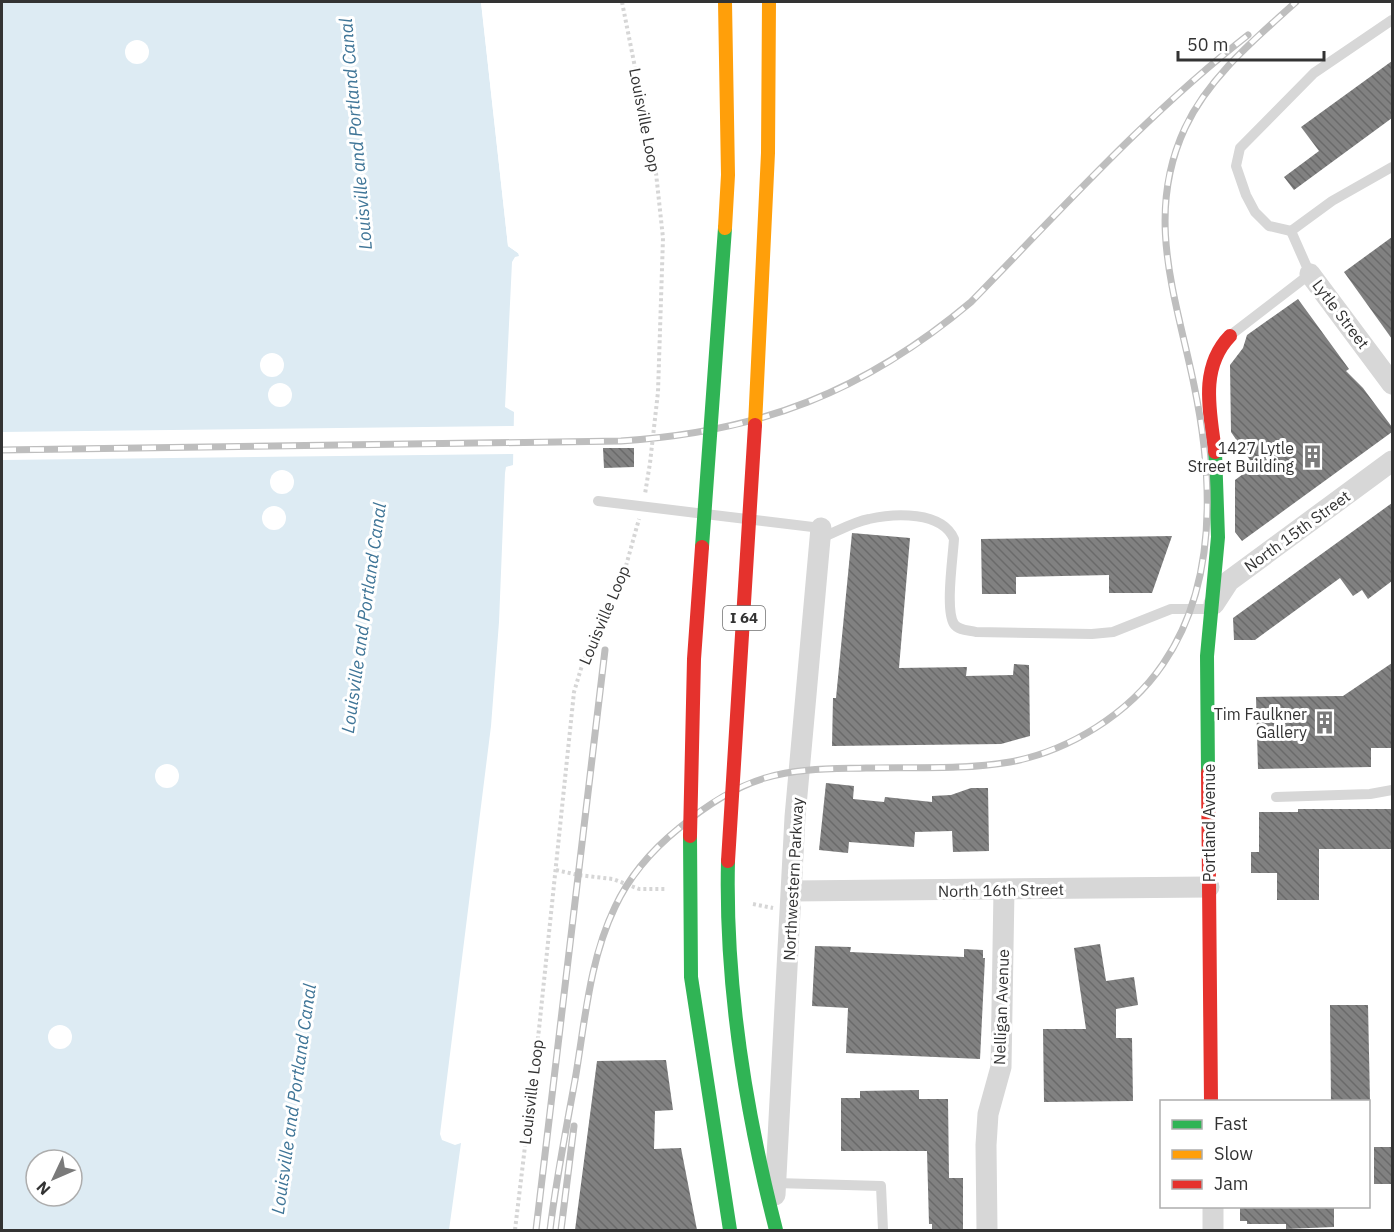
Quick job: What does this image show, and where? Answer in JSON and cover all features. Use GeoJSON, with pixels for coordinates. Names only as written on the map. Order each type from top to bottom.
{"type":"FeatureCollection","features":[{"type":"Feature","properties":{"kind":"main road"},"geometry":{"type":"LineString","coordinates":[[725,2],[728,175],[694,659],[689,857],[691,977],[730,1230]]}},
{"type":"Feature","properties":{"kind":"main road","name":"I 64"},"geometry":{"type":"LineString","coordinates":[[769,2],[771,86],[767,201],[745,614],[729,829],[729,882],[733,985],[746,1095],[760,1171],[775,1230]]}},
{"type":"Feature","properties":{"kind":"main road","name":"Portland Avenue"},"geometry":{"type":"LineString","coordinates":[[1212,1100],[1207,656],[1208,623],[1218,539],[1217,473],[1210,408],[1210,377],[1215,351],[1230,336]]}},
{"type":"Feature","properties":{"kind":"street","name":"Lytle Street"},"geometry":{"type":"LineString","coordinates":[[1310,274],[1392,384]]}},
{"type":"Feature","properties":{"kind":"street","name":"North 15th Street"},"geometry":{"type":"LineString","coordinates":[[1211,609],[1217,596],[1229,581],[1392,461]]}},
{"type":"Feature","properties":{"kind":"street","name":"Northwestern Parkway"},"geometry":{"type":"LineString","coordinates":[[775,1230],[795,817],[821,533]]}},
{"type":"Feature","properties":{"kind":"street","name":"North 16th Street"},"geometry":{"type":"LineString","coordinates":[[792,891],[1209,887]]}},
{"type":"Feature","properties":{"kind":"street","name":"Nelligan Avenue"},"geometry":{"type":"LineString","coordinates":[[987,1230],[988,1114],[1001,1067],[1004,890]]}},
{"type":"Feature","properties":{"kind":"street"},"geometry":{"type":"LineString","coordinates":[[1213,1208],[1213,1230]]}},
{"type":"Feature","properties":{"kind":"lane"},"geometry":{"type":"LineString","coordinates":[[1392,20],[1314,74],[1240,148],[1236,166],[1246,195],[1255,212],[1269,226],[1291,231],[1332,201],[1392,167]]}},
{"type":"Feature","properties":{"kind":"lane"},"geometry":{"type":"LineString","coordinates":[[1230,336],[1310,274],[1291,231]]}},
{"type":"Feature","properties":{"kind":"lane"},"geometry":{"type":"LineString","coordinates":[[598,501],[821,533],[868,519],[906,516],[934,519],[944,524],[951,531],[954,539],[950,595],[953,623],[959,629],[976,632],[1092,634],[1113,632],[1171,609],[1211,609]]}},
{"type":"Feature","properties":{"kind":"lane"},"geometry":{"type":"LineString","coordinates":[[1276,797],[1370,794],[1392,790]]}},
{"type":"Feature","properties":{"kind":"lane"},"geometry":{"type":"LineString","coordinates":[[776,1183],[881,1186],[883,1230]]}},
{"type":"Feature","properties":{"kind":"path","name":"Louisville Loop"},"geometry":{"type":"LineString","coordinates":[[515,1230],[539,1029],[574,692],[583,662],[603,623],[624,573],[642,506],[650,463],[657,392],[663,238],[656,173],[622,2]]}},
{"type":"Feature","properties":{"kind":"water","name":"Louisville and Portland Canal"},"geometry":{"type":"Polygon","coordinates":[[[2,2],[481,2],[508,246],[519,256],[515,257],[512,262],[505,407],[514,412],[513,465],[506,467],[505,473],[499,622],[491,726],[440,1134],[442,1140],[455,1145],[461,1143],[449,1230],[2,1230],[2,2]]]}},
{"type":"Feature","properties":{"kind":"pier"},"geometry":{"type":"Polygon","coordinates":[[[481,2],[484,2],[511,245],[521,252],[518,253],[508,246],[481,2]]]}},
{"type":"Feature","properties":{"kind":"pier"},"geometry":{"type":"Polygon","coordinates":[[[137,40],[145,44],[149,52],[145,60],[137,64],[129,60],[125,52],[129,44],[137,40]]]}},
{"type":"Feature","properties":{"kind":"pier"},"geometry":{"type":"Polygon","coordinates":[[[272,353],[277,354],[283,360],[283,370],[277,376],[272,377],[267,376],[261,370],[260,365],[261,360],[267,354],[272,353]]]}},
{"type":"Feature","properties":{"kind":"pier"},"geometry":{"type":"Polygon","coordinates":[[[280,383],[288,387],[292,395],[288,403],[280,407],[272,403],[268,395],[272,387],[280,383]]]}},
{"type":"Feature","properties":{"kind":"pier"},"geometry":{"type":"Polygon","coordinates":[[[517,426],[516,454],[2,460],[2,432],[517,426]]]}},
{"type":"Feature","properties":{"kind":"pier"},"geometry":{"type":"Polygon","coordinates":[[[282,470],[290,474],[294,482],[290,490],[282,494],[274,490],[270,482],[274,474],[282,470]]]}},
{"type":"Feature","properties":{"kind":"pier"},"geometry":{"type":"Polygon","coordinates":[[[274,506],[282,510],[286,518],[282,526],[274,530],[266,526],[262,518],[266,510],[274,506]]]}},
{"type":"Feature","properties":{"kind":"pier"},"geometry":{"type":"Polygon","coordinates":[[[167,764],[175,768],[179,776],[175,784],[167,788],[159,784],[155,776],[159,768],[167,764]]]}},
{"type":"Feature","properties":{"kind":"pier"},"geometry":{"type":"Polygon","coordinates":[[[60,1025],[68,1029],[72,1037],[68,1045],[60,1049],[52,1045],[48,1037],[52,1029],[60,1025]]]}},
{"type":"Feature","properties":{"kind":"building"},"geometry":{"type":"Polygon","coordinates":[[[1392,61],[1392,118],[1294,190],[1284,177],[1319,151],[1301,127],[1392,61]]]}},
{"type":"Feature","properties":{"kind":"building"},"geometry":{"type":"Polygon","coordinates":[[[1392,237],[1392,339],[1344,272],[1392,237]]]}},
{"type":"Feature","properties":{"kind":"building"},"geometry":{"type":"Polygon","coordinates":[[[1298,299],[1349,369],[1346,371],[1363,388],[1392,427],[1392,432],[1242,541],[1235,532],[1235,480],[1254,466],[1231,432],[1230,365],[1243,348],[1247,335],[1298,299]]]}},
{"type":"Feature","properties":{"kind":"building"},"geometry":{"type":"Polygon","coordinates":[[[603,448],[634,448],[634,467],[604,468],[603,448]]]}},
{"type":"Feature","properties":{"kind":"building"},"geometry":{"type":"Polygon","coordinates":[[[1392,503],[1392,581],[1368,599],[1362,590],[1353,596],[1340,578],[1255,640],[1234,640],[1233,618],[1392,503]]]}},
{"type":"Feature","properties":{"kind":"building"},"geometry":{"type":"Polygon","coordinates":[[[852,533],[910,538],[899,668],[967,667],[966,676],[1013,675],[1014,664],[1029,665],[1030,736],[1001,744],[832,746],[833,698],[836,698],[852,533]]]}},
{"type":"Feature","properties":{"kind":"building"},"geometry":{"type":"Polygon","coordinates":[[[1172,536],[1152,593],[1109,593],[1109,575],[1016,577],[1016,594],[982,594],[981,539],[1172,536]]]}},
{"type":"Feature","properties":{"kind":"building","name":"Tim Faulkner Gallery"},"geometry":{"type":"Polygon","coordinates":[[[1392,663],[1392,748],[1371,748],[1371,767],[1258,769],[1256,697],[1343,696],[1392,663]]]}},
{"type":"Feature","properties":{"kind":"building"},"geometry":{"type":"Polygon","coordinates":[[[826,783],[854,786],[853,799],[884,802],[885,797],[932,802],[932,796],[951,795],[971,788],[988,788],[989,851],[953,852],[952,831],[915,832],[914,847],[849,842],[848,853],[819,850],[826,783]]]}},
{"type":"Feature","properties":{"kind":"building"},"geometry":{"type":"Polygon","coordinates":[[[1298,809],[1392,809],[1392,849],[1319,849],[1319,900],[1277,900],[1277,873],[1251,873],[1251,852],[1259,852],[1259,812],[1298,812],[1298,809]]]}},
{"type":"Feature","properties":{"kind":"building"},"geometry":{"type":"Polygon","coordinates":[[[1100,944],[1106,981],[1134,977],[1138,1005],[1116,1009],[1116,1038],[1132,1038],[1133,1101],[1044,1102],[1043,1029],[1086,1029],[1074,948],[1100,944]]]}},
{"type":"Feature","properties":{"kind":"building"},"geometry":{"type":"Polygon","coordinates":[[[815,946],[851,947],[850,952],[964,957],[964,949],[983,950],[983,958],[985,958],[980,1059],[846,1053],[848,1008],[812,1006],[815,946]]]}},
{"type":"Feature","properties":{"kind":"building"},"geometry":{"type":"Polygon","coordinates":[[[1330,1005],[1368,1005],[1370,1100],[1331,1100],[1330,1005]]]}},
{"type":"Feature","properties":{"kind":"building"},"geometry":{"type":"Polygon","coordinates":[[[666,1060],[673,1110],[655,1111],[654,1149],[681,1148],[697,1230],[575,1230],[597,1061],[666,1060]]]}},
{"type":"Feature","properties":{"kind":"building"},"geometry":{"type":"Polygon","coordinates":[[[919,1090],[919,1099],[948,1099],[949,1178],[963,1178],[963,1230],[932,1230],[932,1224],[929,1224],[927,1151],[841,1151],[841,1098],[860,1098],[860,1091],[919,1090]]]}},
{"type":"Feature","properties":{"kind":"building"},"geometry":{"type":"Polygon","coordinates":[[[1374,1147],[1392,1147],[1392,1184],[1374,1184],[1374,1147]]]}},
{"type":"Feature","properties":{"kind":"building"},"geometry":{"type":"Polygon","coordinates":[[[1240,1208],[1334,1208],[1334,1227],[1286,1229],[1286,1224],[1247,1224],[1247,1221],[1240,1221],[1240,1208]]]}},
{"type":"Feature","properties":{"kind":"railway"},"geometry":{"type":"LineString","coordinates":[[550,1230],[589,992],[599,949],[615,907],[627,885],[650,855],[668,837],[719,799],[753,782],[777,775],[828,769],[992,765],[1032,757],[1096,728],[1133,699],[1163,664],[1181,633],[1194,599],[1202,565],[1207,492],[1200,420],[1167,256],[1165,225],[1167,193],[1173,161],[1185,128],[1195,109],[1220,75],[1296,2]]}},
{"type":"Feature","properties":{"kind":"railway"},"geometry":{"type":"LineString","coordinates":[[2,450],[621,441],[672,436],[765,417],[808,402],[850,383],[891,360],[971,302],[1140,130],[1211,65],[1248,35]]}},
{"type":"Feature","properties":{"kind":"railway"},"geometry":{"type":"LineString","coordinates":[[536,1230],[605,650]]}},
{"type":"Feature","properties":{"kind":"railway"},"geometry":{"type":"LineString","coordinates":[[561,1230],[574,1126]]}},
{"type":"Feature","properties":{"kind":"traffic: fast"},"geometry":{"type":"LineString","coordinates":[[702,547],[725,228]]}},
{"type":"Feature","properties":{"kind":"traffic: fast"},"geometry":{"type":"LineString","coordinates":[[1208,773],[1207,656],[1218,537],[1215,452]]}},
{"type":"Feature","properties":{"kind":"traffic: fast"},"geometry":{"type":"LineString","coordinates":[[690,836],[691,977],[730,1230]]}},
{"type":"Feature","properties":{"kind":"traffic: fast"},"geometry":{"type":"LineString","coordinates":[[728,861],[730,954],[739,1047],[755,1139],[776,1230]]}},
{"type":"Feature","properties":{"kind":"traffic: jam"},"geometry":{"type":"LineString","coordinates":[[1215,452],[1209,406],[1210,376],[1220,349],[1230,336]]}},
{"type":"Feature","properties":{"kind":"traffic: jam"},"geometry":{"type":"LineString","coordinates":[[728,861],[755,425]]}},
{"type":"Feature","properties":{"kind":"traffic: jam"},"geometry":{"type":"LineString","coordinates":[[690,836],[694,659],[702,547]]}},
{"type":"Feature","properties":{"kind":"traffic: jam"},"geometry":{"type":"LineString","coordinates":[[1208,773],[1211,1100]]}},
{"type":"Feature","properties":{"kind":"traffic: slow"},"geometry":{"type":"LineString","coordinates":[[725,2],[728,175],[725,228]]}},
{"type":"Feature","properties":{"kind":"traffic: slow"},"geometry":{"type":"LineString","coordinates":[[755,425],[768,153],[769,2]]}},
{"type":"Feature","properties":{"kind":"place","name":"1427 Lytle Street Building"},"geometry":{"type":"Point","coordinates":[1312,457]}},
{"type":"Feature","properties":{"kind":"place","name":"Tim Faulkner Gallery"},"geometry":{"type":"Point","coordinates":[1325,723]}}]}
